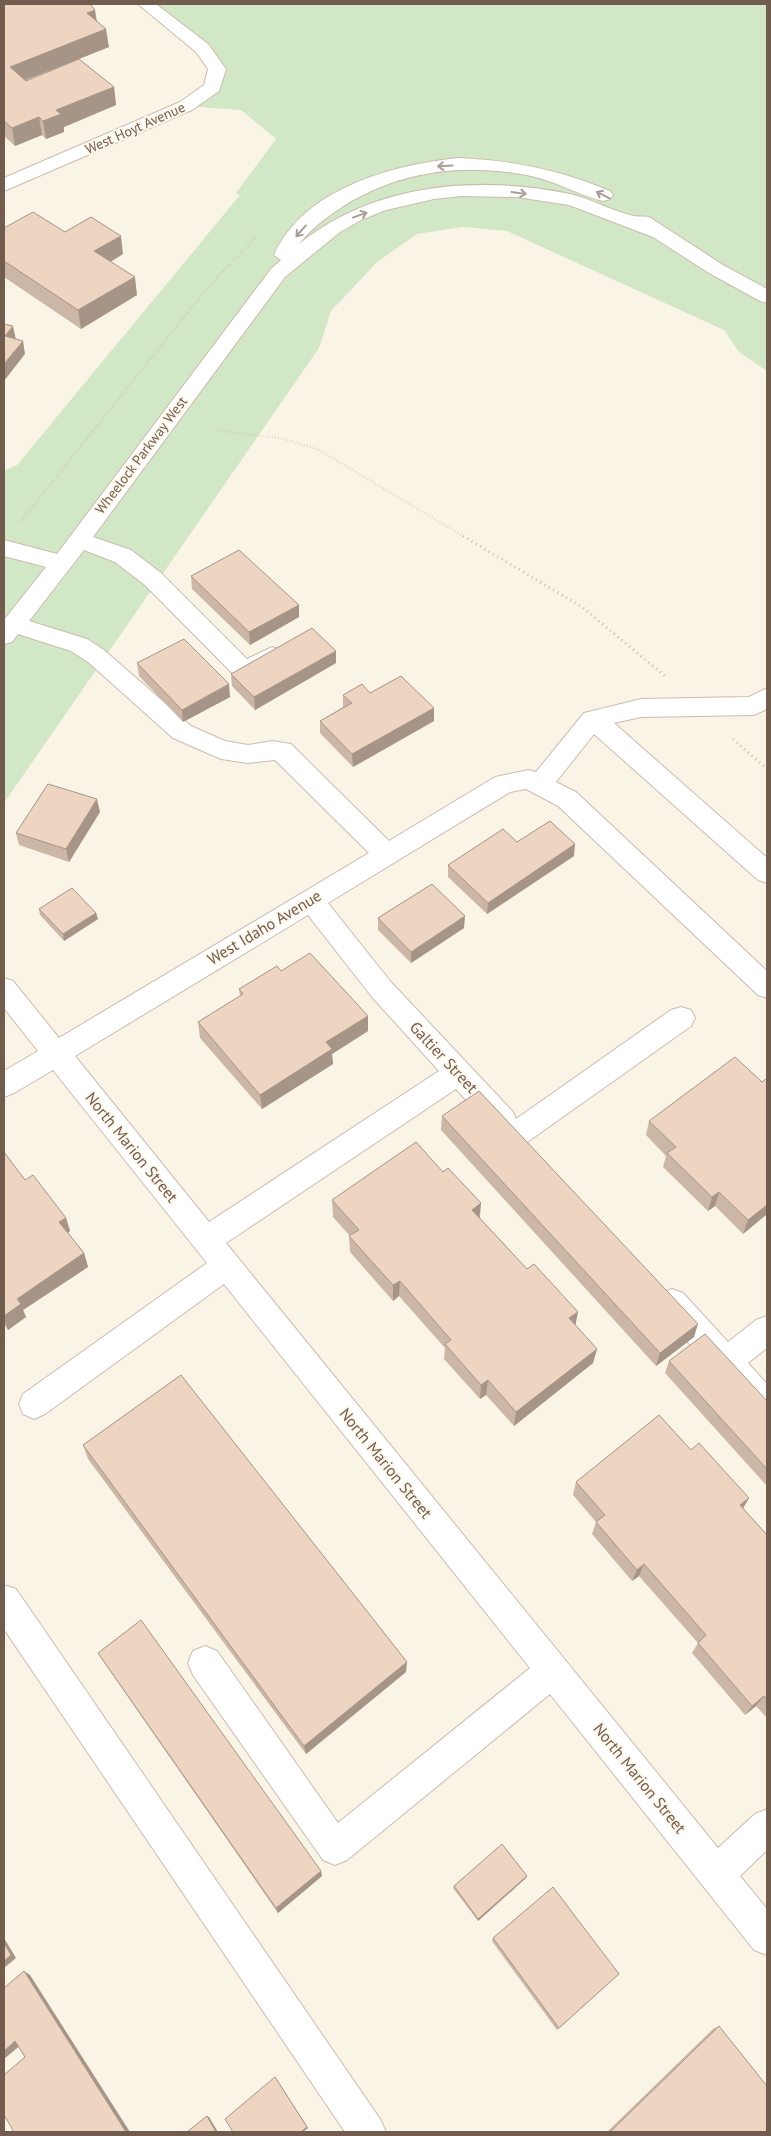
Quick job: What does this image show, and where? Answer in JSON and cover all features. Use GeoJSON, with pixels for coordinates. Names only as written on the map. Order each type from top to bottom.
{"type":"FeatureCollection","features":[{"type":"Feature","properties":{"kind":"street","name":"West Hoyt Avenue"},"geometry":{"type":"LineString","coordinates":[[4,185],[186,106],[213,87],[217,69],[202,48],[146,4]]}},
{"type":"Feature","properties":{"kind":"street","name":"Wheelock Parkway West"},"geometry":{"type":"LineString","coordinates":[[278,273],[287,247],[298,233],[314,217],[344,195],[372,182],[433,166],[500,166],[541,172],[589,188],[619,203],[657,232],[716,269],[767,296]]}},
{"type":"Feature","properties":{"kind":"street","name":"Wheelock Parkway West"},"geometry":{"type":"LineString","coordinates":[[9,630],[62,563],[278,273],[316,242],[354,216],[402,200],[455,190],[498,190],[572,200],[657,232]]}},
{"type":"Feature","properties":{"kind":"street"},"geometry":{"type":"LineString","coordinates":[[78,540],[123,556],[153,579],[244,671],[292,646]]}},
{"type":"Feature","properties":{"kind":"street"},"geometry":{"type":"LineString","coordinates":[[4,548],[62,563]]}},
{"type":"Feature","properties":{"kind":"street"},"geometry":{"type":"LineString","coordinates":[[9,630],[79,645],[96,656],[182,732],[221,750],[248,754],[272,750],[282,751],[386,854]]}},
{"type":"Feature","properties":{"kind":"street"},"geometry":{"type":"LineString","coordinates":[[767,697],[754,706],[641,708],[593,719],[534,782],[566,798],[767,987]]}},
{"type":"Feature","properties":{"kind":"street"},"geometry":{"type":"LineString","coordinates":[[593,719],[767,873]]}},
{"type":"Feature","properties":{"kind":"street","name":"West Idaho Avenue"},"geometry":{"type":"LineString","coordinates":[[4,1085],[504,784],[534,782]]}},
{"type":"Feature","properties":{"kind":"street","name":"Galtier Street"},"geometry":{"type":"LineString","coordinates":[[310,900],[381,989],[536,1156]]}},
{"type":"Feature","properties":{"kind":"street","name":"North Marion Street"},"geometry":{"type":"LineString","coordinates":[[4,989],[767,1937]]}},
{"type":"Feature","properties":{"kind":"street"},"geometry":{"type":"LineString","coordinates":[[516,1134],[681,1018]]}},
{"type":"Feature","properties":{"kind":"street"},"geometry":{"type":"LineString","coordinates":[[206,1240],[458,1072]]}},
{"type":"Feature","properties":{"kind":"street"},"geometry":{"type":"LineString","coordinates":[[34,1404],[226,1265]]}},
{"type":"Feature","properties":{"kind":"street"},"geometry":{"type":"LineString","coordinates":[[652,1281],[767,1406]]}},
{"type":"Feature","properties":{"kind":"street"},"geometry":{"type":"LineString","coordinates":[[726,1362],[767,1330]]}},
{"type":"Feature","properties":{"kind":"street"},"geometry":{"type":"LineString","coordinates":[[4,1601],[367,2132]]}},
{"type":"Feature","properties":{"kind":"street"},"geometry":{"type":"LineString","coordinates":[[206,1663],[335,1848],[553,1670]]}},
{"type":"Feature","properties":{"kind":"street"},"geometry":{"type":"LineString","coordinates":[[716,1874],[767,1826]]}},
{"type":"Feature","properties":{"kind":"path"},"geometry":{"type":"LineString","coordinates":[[16,527],[208,287],[259,233]]}},
{"type":"Feature","properties":{"kind":"path"},"geometry":{"type":"LineString","coordinates":[[216,430],[278,436],[296,440],[316,449],[582,607],[676,686],[693,707]]}},
{"type":"Feature","properties":{"kind":"green space"},"geometry":{"type":"Polygon","coordinates":[[[146,4],[767,4],[767,371],[739,352],[724,330],[507,231],[462,227],[417,234],[377,262],[331,311],[319,348],[4,803],[4,471],[17,465],[240,195],[236,193],[276,139],[241,110],[186,106],[213,87],[217,69],[182,31],[146,4]]]}},
{"type":"Feature","properties":{"kind":"building"},"geometry":{"type":"Polygon","coordinates":[[[4,4],[90,4],[95,10],[87,13],[106,29],[10,67],[26,81],[79,59],[114,87],[56,110],[61,114],[43,121],[39,117],[12,128],[4,121],[4,4]]]}},
{"type":"Feature","properties":{"kind":"building"},"geometry":{"type":"Polygon","coordinates":[[[33,212],[65,232],[91,217],[121,236],[94,251],[135,277],[78,310],[4,261],[4,228],[33,212]]]}},
{"type":"Feature","properties":{"kind":"building"},"geometry":{"type":"Polygon","coordinates":[[[4,324],[13,326],[5,336],[23,341],[4,364],[4,324]]]}},
{"type":"Feature","properties":{"kind":"building"},"geometry":{"type":"Polygon","coordinates":[[[239,550],[299,605],[249,632],[191,576],[239,550]]]}},
{"type":"Feature","properties":{"kind":"building"},"geometry":{"type":"Polygon","coordinates":[[[312,628],[336,651],[254,697],[231,674],[312,628]]]}},
{"type":"Feature","properties":{"kind":"building"},"geometry":{"type":"Polygon","coordinates":[[[184,639],[229,684],[182,710],[137,663],[184,639]]]}},
{"type":"Feature","properties":{"kind":"building"},"geometry":{"type":"Polygon","coordinates":[[[401,676],[434,708],[352,754],[320,721],[352,703],[343,695],[362,684],[370,693],[401,676]]]}},
{"type":"Feature","properties":{"kind":"building"},"geometry":{"type":"Polygon","coordinates":[[[48,784],[97,799],[66,849],[16,833],[48,784]]]}},
{"type":"Feature","properties":{"kind":"building"},"geometry":{"type":"Polygon","coordinates":[[[550,821],[575,844],[488,903],[448,865],[503,829],[517,842],[550,821]]]}},
{"type":"Feature","properties":{"kind":"building"},"geometry":{"type":"Polygon","coordinates":[[[432,884],[465,916],[411,952],[378,918],[432,884]]]}},
{"type":"Feature","properties":{"kind":"building"},"geometry":{"type":"Polygon","coordinates":[[[72,888],[96,913],[63,934],[39,909],[72,888]]]}},
{"type":"Feature","properties":{"kind":"building"},"geometry":{"type":"Polygon","coordinates":[[[310,953],[368,1016],[326,1042],[332,1049],[260,1095],[198,1022],[243,994],[239,989],[277,966],[281,971],[310,953]]]}},
{"type":"Feature","properties":{"kind":"building"},"geometry":{"type":"Polygon","coordinates":[[[735,1057],[762,1082],[767,1078],[767,1205],[748,1220],[719,1192],[712,1197],[667,1153],[676,1147],[649,1121],[735,1057]]]}},
{"type":"Feature","properties":{"kind":"building"},"geometry":{"type":"Polygon","coordinates":[[[479,1091],[698,1324],[660,1353],[442,1116],[479,1091]]]}},
{"type":"Feature","properties":{"kind":"building"},"geometry":{"type":"Polygon","coordinates":[[[416,1142],[443,1172],[448,1168],[481,1203],[472,1210],[527,1269],[534,1264],[578,1312],[569,1318],[597,1349],[516,1412],[488,1380],[481,1385],[445,1344],[451,1340],[400,1281],[393,1285],[349,1236],[359,1230],[332,1200],[416,1142]]]}},
{"type":"Feature","properties":{"kind":"building"},"geometry":{"type":"Polygon","coordinates":[[[4,1152],[25,1180],[33,1175],[66,1218],[59,1222],[84,1253],[17,1299],[21,1304],[4,1316],[4,1152]]]}},
{"type":"Feature","properties":{"kind":"building"},"geometry":{"type":"Polygon","coordinates":[[[705,1334],[767,1401],[767,1469],[669,1361],[705,1334]]]}},
{"type":"Feature","properties":{"kind":"building"},"geometry":{"type":"Polygon","coordinates":[[[181,1375],[407,1662],[304,1746],[83,1445],[181,1375]]]}},
{"type":"Feature","properties":{"kind":"building"},"geometry":{"type":"Polygon","coordinates":[[[659,1415],[691,1450],[699,1443],[749,1498],[740,1505],[767,1535],[767,1700],[764,1696],[752,1706],[698,1643],[706,1635],[644,1564],[637,1570],[596,1522],[605,1515],[576,1482],[659,1415]]]}},
{"type":"Feature","properties":{"kind":"building"},"geometry":{"type":"Polygon","coordinates":[[[141,1620],[321,1871],[276,1908],[98,1653],[141,1620]]]}},
{"type":"Feature","properties":{"kind":"building"},"geometry":{"type":"Polygon","coordinates":[[[502,1844],[527,1876],[478,1919],[454,1886],[502,1844]]]}},
{"type":"Feature","properties":{"kind":"building"},"geometry":{"type":"Polygon","coordinates":[[[553,1887],[619,1974],[559,2028],[493,1938],[553,1887]]]}},
{"type":"Feature","properties":{"kind":"building"},"geometry":{"type":"Polygon","coordinates":[[[4,1943],[11,1955],[4,1961],[4,1943]]]}},
{"type":"Feature","properties":{"kind":"building"},"geometry":{"type":"Polygon","coordinates":[[[24,1971],[126,2132],[14,2132],[4,2115],[4,2075],[25,2057],[15,2041],[4,2051],[4,1988],[24,1971]]]}},
{"type":"Feature","properties":{"kind":"building"},"geometry":{"type":"Polygon","coordinates":[[[719,2026],[767,2086],[767,2132],[610,2132],[719,2026]]]}},
{"type":"Feature","properties":{"kind":"building"},"geometry":{"type":"Polygon","coordinates":[[[275,2077],[307,2127],[301,2132],[233,2132],[225,2119],[275,2077]]]}},
{"type":"Feature","properties":{"kind":"building"},"geometry":{"type":"Polygon","coordinates":[[[207,2116],[216,2132],[187,2132],[207,2116]]]}}]}
